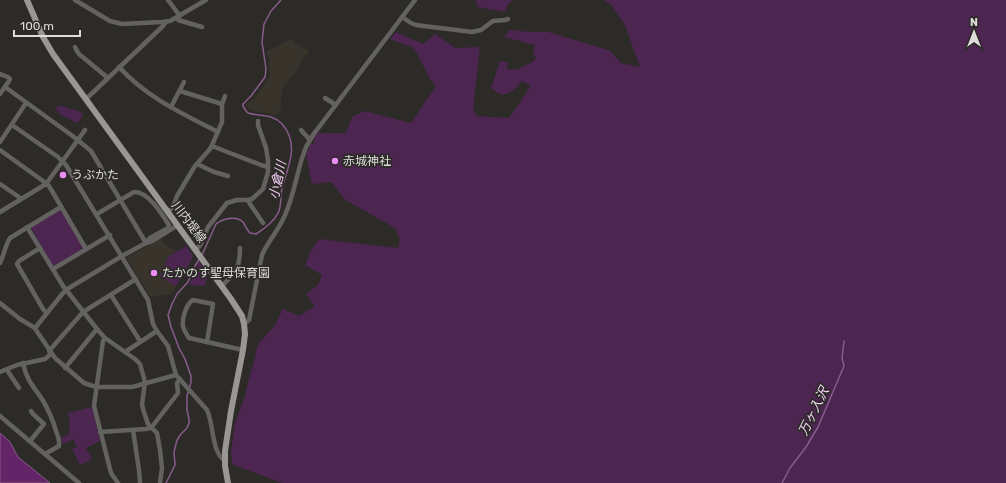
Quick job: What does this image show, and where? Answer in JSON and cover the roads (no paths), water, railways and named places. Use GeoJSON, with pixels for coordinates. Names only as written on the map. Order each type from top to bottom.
{"type":"FeatureCollection","features":[{"type":"Feature","properties":{"kind":"main road","name":"川内堤線"},"geometry":{"type":"LineString","coordinates":[[28,0],[48,46],[239,311],[244,324],[245,334],[225,451],[228,483]]}},
{"type":"Feature","properties":{"kind":"street"},"geometry":{"type":"LineString","coordinates":[[75,0],[110,21],[118,23],[166,22],[178,17],[206,0]]}},
{"type":"Feature","properties":{"kind":"street"},"geometry":{"type":"LineString","coordinates":[[168,0],[178,17],[178,20],[202,27]]}},
{"type":"Feature","properties":{"kind":"street"},"geometry":{"type":"LineString","coordinates":[[244,324],[249,320],[262,255],[284,218],[304,154],[310,140],[414,0]]}},
{"type":"Feature","properties":{"kind":"street"},"geometry":{"type":"LineString","coordinates":[[402,17],[416,25],[472,32],[482,30],[493,21],[508,19]]}},
{"type":"Feature","properties":{"kind":"street"},"geometry":{"type":"LineString","coordinates":[[86,99],[166,22]]}},
{"type":"Feature","properties":{"kind":"street"},"geometry":{"type":"LineString","coordinates":[[75,47],[79,54],[108,78]]}},
{"type":"Feature","properties":{"kind":"street"},"geometry":{"type":"LineString","coordinates":[[119,67],[150,95],[218,132]]}},
{"type":"Feature","properties":{"kind":"street"},"geometry":{"type":"LineString","coordinates":[[0,74],[10,79],[0,94]]}},
{"type":"Feature","properties":{"kind":"street"},"geometry":{"type":"LineString","coordinates":[[171,107],[184,82]]}},
{"type":"Feature","properties":{"kind":"street"},"geometry":{"type":"LineString","coordinates":[[5,87],[91,151],[146,243]]}},
{"type":"Feature","properties":{"kind":"street"},"geometry":{"type":"LineString","coordinates":[[180,91],[222,104]]}},
{"type":"Feature","properties":{"kind":"street"},"geometry":{"type":"LineString","coordinates":[[168,212],[197,164],[212,146],[222,122],[222,104],[225,96]]}},
{"type":"Feature","properties":{"kind":"street"},"geometry":{"type":"LineString","coordinates":[[325,98],[336,105]]}},
{"type":"Feature","properties":{"kind":"street"},"geometry":{"type":"LineString","coordinates":[[0,142],[26,103]]}},
{"type":"Feature","properties":{"kind":"street"},"geometry":{"type":"LineString","coordinates":[[199,254],[201,244],[208,227],[225,204],[235,200],[248,200],[263,189],[268,167],[267,155],[258,121]]}},
{"type":"Feature","properties":{"kind":"street"},"geometry":{"type":"LineString","coordinates":[[12,125],[63,161],[97,214],[148,300],[152,320],[157,331],[170,350],[176,375],[207,410],[218,455],[225,461]]}},
{"type":"Feature","properties":{"kind":"street"},"geometry":{"type":"LineString","coordinates":[[0,212],[46,184],[85,130]]}},
{"type":"Feature","properties":{"kind":"street"},"geometry":{"type":"LineString","coordinates":[[301,130],[310,140]]}},
{"type":"Feature","properties":{"kind":"street"},"geometry":{"type":"LineString","coordinates":[[212,146],[268,167]]}},
{"type":"Feature","properties":{"kind":"street"},"geometry":{"type":"LineString","coordinates":[[0,150],[46,184],[86,249]]}},
{"type":"Feature","properties":{"kind":"street"},"geometry":{"type":"LineString","coordinates":[[197,164],[214,172],[228,176]]}},
{"type":"Feature","properties":{"kind":"street"},"geometry":{"type":"LineString","coordinates":[[0,184],[21,199]]}},
{"type":"Feature","properties":{"kind":"street"},"geometry":{"type":"LineString","coordinates":[[97,214],[134,192],[139,192],[152,201],[170,225],[168,228],[150,238],[146,243]]}},
{"type":"Feature","properties":{"kind":"street"},"geometry":{"type":"LineString","coordinates":[[248,200],[264,223]]}},
{"type":"Feature","properties":{"kind":"street"},"geometry":{"type":"LineString","coordinates":[[0,263],[9,239],[61,207]]}},
{"type":"Feature","properties":{"kind":"street"},"geometry":{"type":"LineString","coordinates":[[35,328],[66,291],[122,256],[152,241],[178,225]]}},
{"type":"Feature","properties":{"kind":"street"},"geometry":{"type":"LineString","coordinates":[[28,227],[66,291],[83,312],[105,338],[140,364],[145,384],[142,406],[148,424],[157,433],[160,450],[162,468],[160,483]]}},
{"type":"Feature","properties":{"kind":"street"},"geometry":{"type":"LineString","coordinates":[[53,269],[110,235]]}},
{"type":"Feature","properties":{"kind":"street"},"geometry":{"type":"LineString","coordinates":[[40,248],[19,261],[17,264],[43,309],[47,313]]}},
{"type":"Feature","properties":{"kind":"street"},"geometry":{"type":"LineString","coordinates":[[222,286],[232,276],[238,265],[240,248]]}},
{"type":"Feature","properties":{"kind":"street"},"geometry":{"type":"LineString","coordinates":[[0,372],[23,363],[45,359],[83,312],[136,279]]}},
{"type":"Feature","properties":{"kind":"street"},"geometry":{"type":"LineString","coordinates":[[111,295],[140,342]]}},
{"type":"Feature","properties":{"kind":"street"},"geometry":{"type":"LineString","coordinates":[[207,342],[213,304],[193,300],[186,307],[183,326],[187,336],[189,338],[207,342],[243,350]]}},
{"type":"Feature","properties":{"kind":"street"},"geometry":{"type":"LineString","coordinates":[[0,303],[20,319],[35,328],[50,352],[65,368],[84,383],[96,387],[129,388],[176,375]]}},
{"type":"Feature","properties":{"kind":"street"},"geometry":{"type":"LineString","coordinates":[[65,368],[97,329]]}},
{"type":"Feature","properties":{"kind":"street"},"geometry":{"type":"LineString","coordinates":[[125,352],[157,331]]}},
{"type":"Feature","properties":{"kind":"street"},"geometry":{"type":"LineString","coordinates":[[105,338],[103,341],[94,406],[111,473],[118,483]]}},
{"type":"Feature","properties":{"kind":"street"},"geometry":{"type":"LineString","coordinates":[[23,363],[30,383],[46,407],[55,425],[60,442],[60,446],[45,454]]}},
{"type":"Feature","properties":{"kind":"street"},"geometry":{"type":"LineString","coordinates":[[7,370],[19,388]]}},
{"type":"Feature","properties":{"kind":"street"},"geometry":{"type":"LineString","coordinates":[[100,432],[151,428],[178,393],[177,382],[180,379]]}},
{"type":"Feature","properties":{"kind":"street"},"geometry":{"type":"LineString","coordinates":[[30,441],[44,424],[31,411]]}},
{"type":"Feature","properties":{"kind":"street"},"geometry":{"type":"LineString","coordinates":[[0,416],[79,483]]}},
{"type":"Feature","properties":{"kind":"street"},"geometry":{"type":"LineString","coordinates":[[133,430],[140,483]]}},
{"type":"Feature","properties":{"kind":"waterway","name":"小倉川"},"geometry":{"type":"LineString","coordinates":[[202,255],[216,224],[219,222],[229,218],[237,219],[243,222],[250,233],[256,234],[271,222],[279,210],[282,188],[291,156],[290,139],[282,124],[274,118],[248,113],[243,104],[265,77],[266,69],[262,42],[264,24],[271,11],[281,0]]}},
{"type":"Feature","properties":{"kind":"waterway","name":"小倉川"},"geometry":{"type":"LineString","coordinates":[[166,483],[175,465],[174,452],[177,440],[187,428],[189,423],[187,396],[191,382],[191,376],[171,327],[168,315],[177,294],[188,282],[200,258]]}},
{"type":"Feature","properties":{"kind":"waterway","name":"万ヶ入沢"},"geometry":{"type":"LineString","coordinates":[[782,483],[790,468],[806,447],[818,427],[844,366],[842,358],[844,341]]}},
{"type":"Feature","properties":{"kind":"place","name":"赤城神社"},"geometry":{"type":"Point","coordinates":[335,161]}},
{"type":"Feature","properties":{"kind":"place","name":"うぶかた"},"geometry":{"type":"Point","coordinates":[63,175]}},
{"type":"Feature","properties":{"kind":"place","name":"たかのす聖母保育園"},"geometry":{"type":"Point","coordinates":[154,273]}}]}
